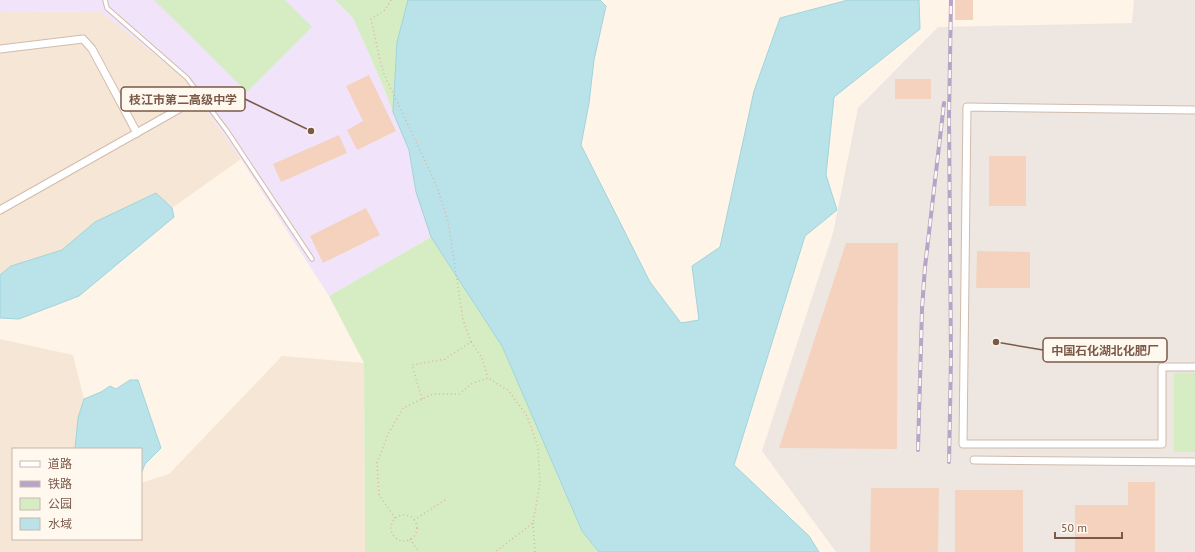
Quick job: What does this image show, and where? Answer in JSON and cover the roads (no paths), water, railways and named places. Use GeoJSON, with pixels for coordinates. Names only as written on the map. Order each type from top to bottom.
{"type":"FeatureCollection","features":[{"type":"Feature","properties":{"kind":"street"},"geometry":{"type":"LineString","coordinates":[[0,48],[83,38],[92,49],[136,133]]}},
{"type":"Feature","properties":{"kind":"street"},"geometry":{"type":"LineString","coordinates":[[1195,110],[967,107],[963,444],[1162,444],[1162,367],[1195,367]]}},
{"type":"Feature","properties":{"kind":"street"},"geometry":{"type":"LineString","coordinates":[[0,210],[179,109]]}},
{"type":"Feature","properties":{"kind":"street"},"geometry":{"type":"LineString","coordinates":[[974,460],[1195,462]]}},
{"type":"Feature","properties":{"kind":"lane"},"geometry":{"type":"LineString","coordinates":[[105,0],[107,8],[187,78],[232,138],[312,259]]}},
{"type":"Feature","properties":{"kind":"water"},"geometry":{"type":"Polygon","coordinates":[[[408,0],[600,0],[606,6],[594,60],[589,103],[581,145],[650,282],[681,323],[699,320],[692,266],[720,247],[754,91],[780,18],[848,0],[919,0],[920,29],[834,97],[826,175],[837,210],[805,236],[734,465],[809,536],[819,552],[599,552],[582,531],[502,346],[431,237],[416,192],[409,150],[393,112],[397,42],[408,0]]]}},
{"type":"Feature","properties":{"kind":"water"},"geometry":{"type":"Polygon","coordinates":[[[156,193],[172,208],[174,217],[79,296],[19,319],[0,318],[0,275],[11,266],[62,250],[95,222],[156,193]]]}},
{"type":"Feature","properties":{"kind":"water"},"geometry":{"type":"Polygon","coordinates":[[[130,380],[138,380],[161,448],[145,464],[142,472],[142,448],[75,448],[78,418],[84,399],[101,392],[110,386],[116,389],[130,380]]]}},
{"type":"Feature","properties":{"kind":"railway"},"geometry":{"type":"LineString","coordinates":[[949,462],[951,358],[949,117],[951,0]]}},
{"type":"Feature","properties":{"kind":"railway"},"geometry":{"type":"LineString","coordinates":[[918,450],[922,309],[925,267],[944,103]]}},
{"type":"Feature","properties":{"kind":"place","name":"枝江市第二高级中学"},"geometry":{"type":"Point","coordinates":[311,131]}},
{"type":"Feature","properties":{"kind":"place","name":"中国石化湖北化肥厂"},"geometry":{"type":"Point","coordinates":[996,342]}}]}
